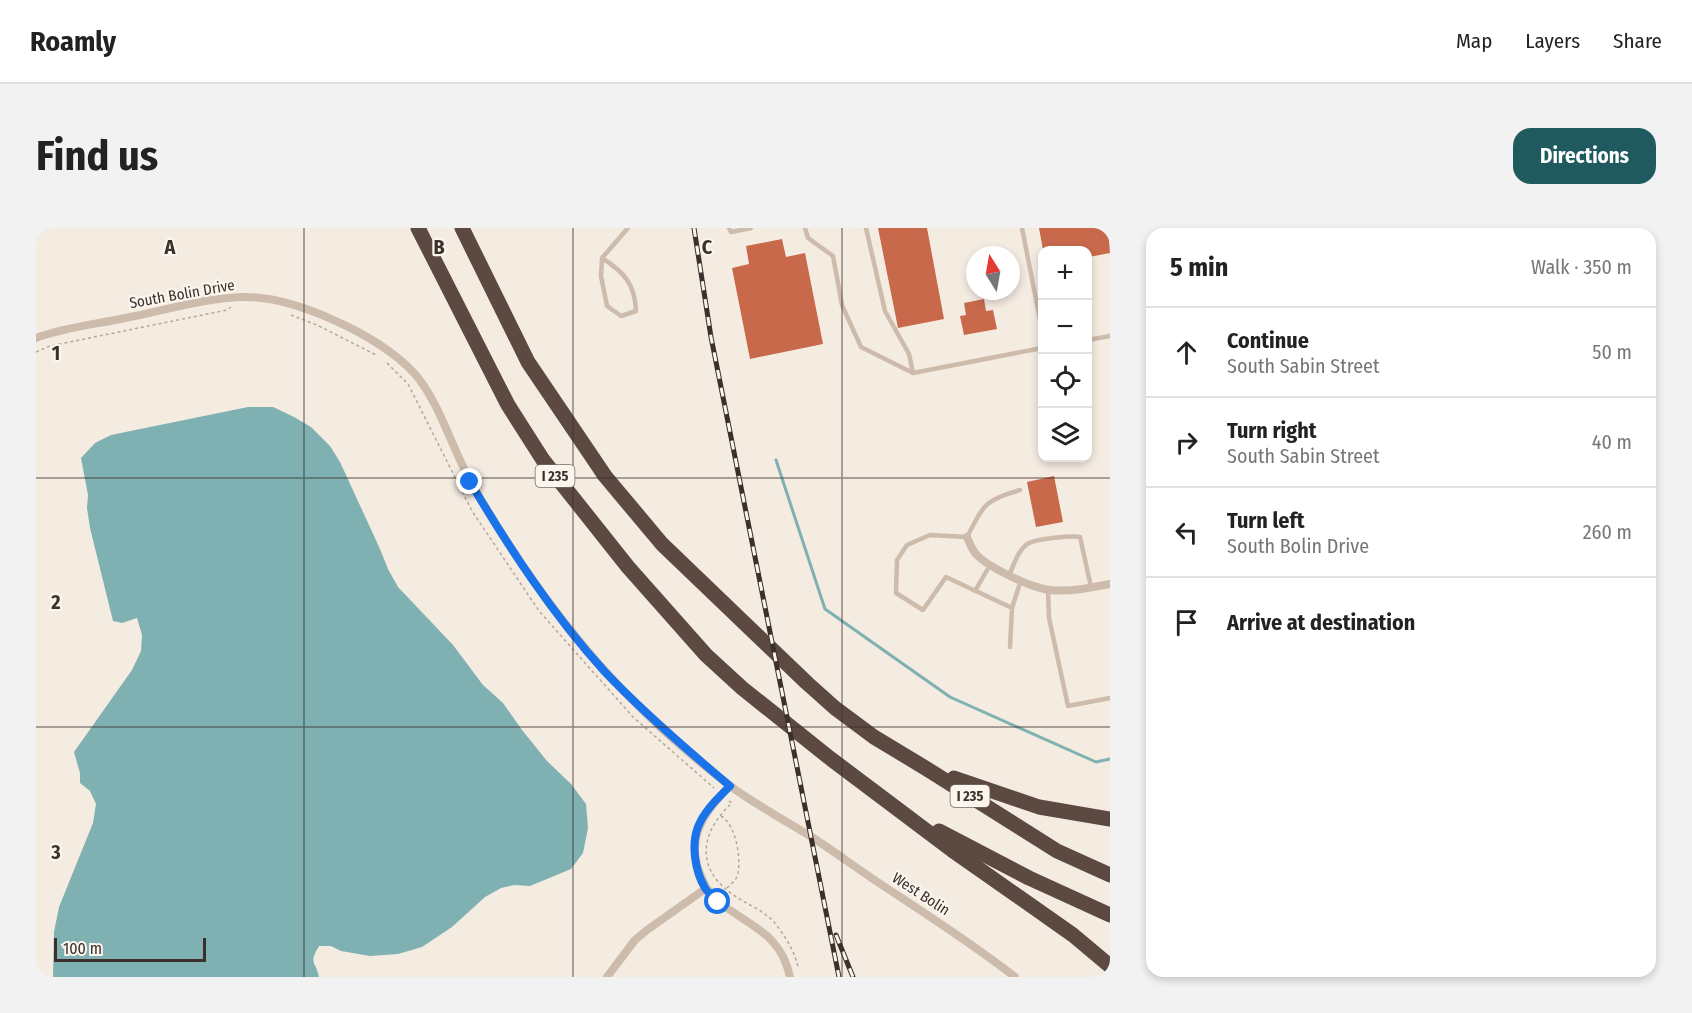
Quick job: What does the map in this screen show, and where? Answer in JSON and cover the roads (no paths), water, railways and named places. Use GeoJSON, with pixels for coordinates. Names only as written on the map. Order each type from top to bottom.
{"type":"FeatureCollection","features":[{"type":"Feature","properties":{"kind":"highway","name":"I 235"},"geometry":{"type":"LineString","coordinates":[[418,228],[508,405],[543,460],[628,567],[706,655],[742,688],[848,772],[902,811],[1029,878],[1110,915]]}},
{"type":"Feature","properties":{"kind":"highway","name":"I 235"},"geometry":{"type":"LineString","coordinates":[[462,228],[528,362],[596,462],[662,544],[787,664],[836,708],[873,737],[927,768],[1057,851],[1110,875]]}},
{"type":"Feature","properties":{"kind":"highway"},"geometry":{"type":"LineString","coordinates":[[927,768],[1039,807],[1110,819]]}},
{"type":"Feature","properties":{"kind":"highway"},"geometry":{"type":"LineString","coordinates":[[902,811],[952,850],[1072,935],[1110,966]]}},
{"type":"Feature","properties":{"kind":"street","name":"South Bolin Drive"},"geometry":{"type":"LineString","coordinates":[[36,338],[209,301],[251,297],[306,309],[369,337],[385,347],[416,376],[426,391],[481,500],[520,563],[604,671],[661,727],[730,786],[811,837]]}},
{"type":"Feature","properties":{"kind":"street"},"geometry":{"type":"LineString","coordinates":[[967,537],[974,552],[990,565],[1048,590],[1078,590],[1110,584]]}},
{"type":"Feature","properties":{"kind":"street"},"geometry":{"type":"LineString","coordinates":[[730,786],[705,814],[696,835],[694,855],[705,889],[718,902],[759,928],[777,946],[784,958],[790,977]]}},
{"type":"Feature","properties":{"kind":"street","name":"West Bolin"},"geometry":{"type":"LineString","coordinates":[[811,837],[974,945],[1015,977]]}},
{"type":"Feature","properties":{"kind":"street"},"geometry":{"type":"LineString","coordinates":[[607,977],[635,940],[705,889]]}},
{"type":"Feature","properties":{"kind":"lane"},"geometry":{"type":"LineString","coordinates":[[602,258],[621,270],[636,296],[636,311],[621,316],[607,306],[601,276],[602,258],[628,228]]}},
{"type":"Feature","properties":{"kind":"lane"},"geometry":{"type":"LineString","coordinates":[[729,228],[731,232],[751,228]]}},
{"type":"Feature","properties":{"kind":"lane"},"geometry":{"type":"LineString","coordinates":[[805,228],[807,238],[833,256],[842,305],[861,347],[913,373],[1038,349]]}},
{"type":"Feature","properties":{"kind":"lane"},"geometry":{"type":"LineString","coordinates":[[866,228],[885,311],[909,354],[913,373]]}},
{"type":"Feature","properties":{"kind":"lane"},"geometry":{"type":"LineString","coordinates":[[1022,228],[1038,310]]}},
{"type":"Feature","properties":{"kind":"lane"},"geometry":{"type":"LineString","coordinates":[[1092,339],[1110,336]]}},
{"type":"Feature","properties":{"kind":"lane"},"geometry":{"type":"LineString","coordinates":[[1012,608],[946,577],[923,610],[896,593],[897,560],[908,545],[930,535],[967,537],[984,505],[1000,496],[1020,490]]}},
{"type":"Feature","properties":{"kind":"lane"},"geometry":{"type":"LineString","coordinates":[[1009,575],[1018,554],[1029,543],[1072,535],[1080,537],[1091,588]]}},
{"type":"Feature","properties":{"kind":"lane"},"geometry":{"type":"LineString","coordinates":[[975,591],[990,565]]}},
{"type":"Feature","properties":{"kind":"lane"},"geometry":{"type":"LineString","coordinates":[[1010,647],[1012,608],[1021,580]]}},
{"type":"Feature","properties":{"kind":"lane"},"geometry":{"type":"LineString","coordinates":[[1048,590],[1049,618],[1068,706],[1110,698]]}},
{"type":"Feature","properties":{"kind":"water"},"geometry":{"type":"Polygon","coordinates":[[[248,407],[273,407],[311,427],[330,446],[340,462],[398,587],[453,645],[483,685],[503,703],[547,761],[571,784],[586,804],[588,828],[583,853],[571,869],[530,886],[514,885],[501,888],[485,897],[452,927],[422,947],[398,954],[370,956],[341,951],[331,946],[319,946],[313,960],[319,977],[53,977],[54,932],[59,907],[93,823],[96,804],[90,791],[80,783],[80,773],[74,752],[132,670],[141,651],[142,635],[137,618],[122,623],[113,621],[90,528],[88,495],[81,458],[95,443],[111,435],[248,407]]]}},
{"type":"Feature","properties":{"kind":"waterway"},"geometry":{"type":"LineString","coordinates":[[776,460],[825,609],[950,697],[1096,762],[1110,759]]}},
{"type":"Feature","properties":{"kind":"railway"},"geometry":{"type":"LineString","coordinates":[[694,228],[711,337],[839,977]]}},
{"type":"Feature","properties":{"kind":"railway"},"geometry":{"type":"LineString","coordinates":[[836,935],[853,977]]}}]}
